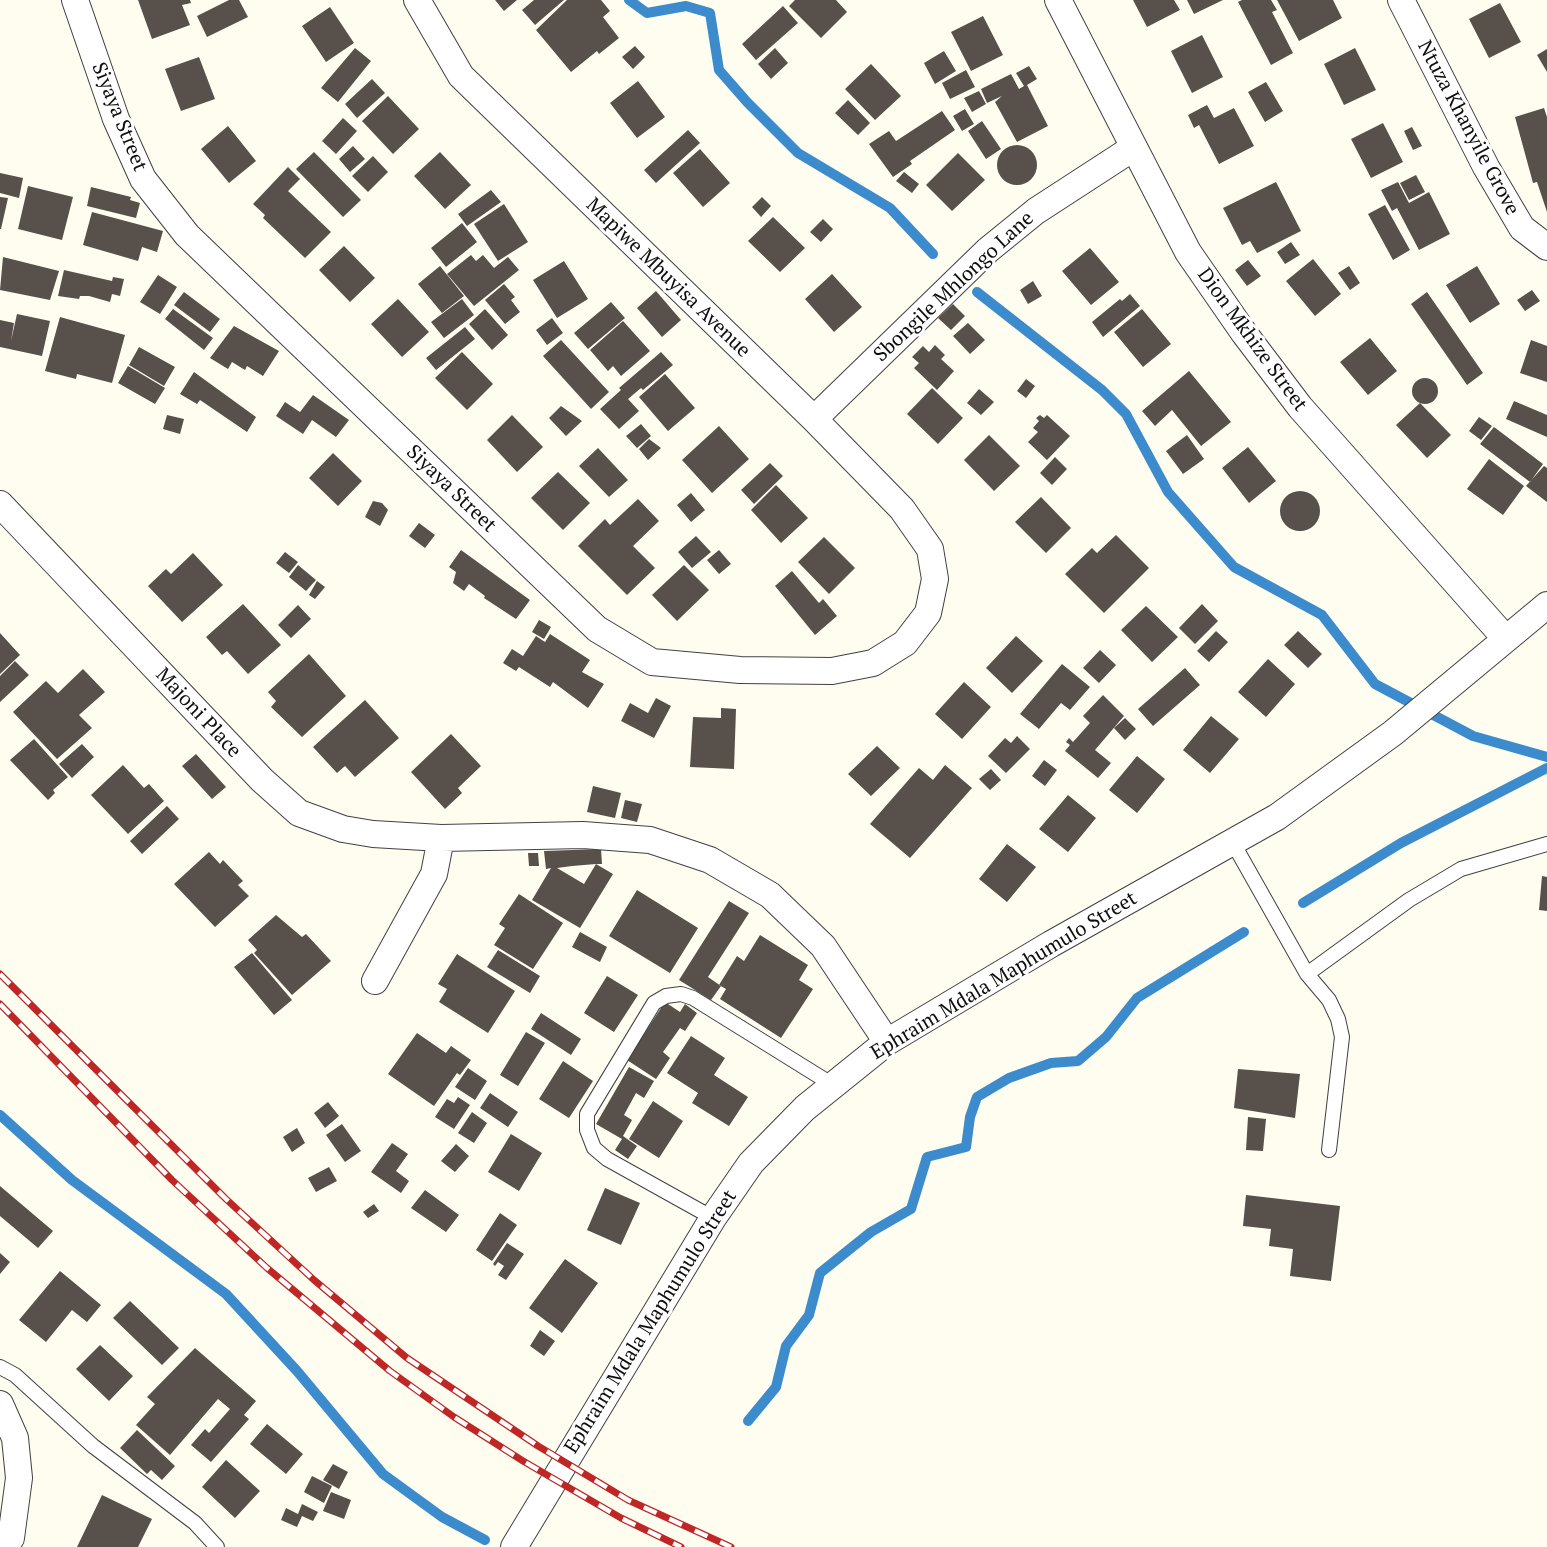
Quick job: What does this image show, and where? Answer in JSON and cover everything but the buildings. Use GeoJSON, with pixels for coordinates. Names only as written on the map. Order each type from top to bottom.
{"type":"FeatureCollection","features":[{"type":"Feature","properties":{"kind":"street","name":"Siyaya Street"},"geometry":{"type":"LineString","coordinates":[[75,0],[116,119],[143,179],[187,235],[597,629],[652,662],[741,670],[820,671],[873,663],[905,643],[928,613],[935,579],[930,549]]}},
{"type":"Feature","properties":{"kind":"street","name":"Mapiwe Mbuyisa Avenue"},"geometry":{"type":"LineString","coordinates":[[417,0],[461,76],[814,419],[902,509],[930,549]]}},
{"type":"Feature","properties":{"kind":"street","name":"Dion Mkhize Street"},"geometry":{"type":"LineString","coordinates":[[1058,0],[1188,252],[1251,343],[1300,407],[1506,639]]}},
{"type":"Feature","properties":{"kind":"street","name":"Ntuza Khanyile Grove"},"geometry":{"type":"LineString","coordinates":[[1401,0],[1486,168],[1522,228],[1547,247]]}},
{"type":"Feature","properties":{"kind":"street","name":"Sbongile Mhlongo Lane"},"geometry":{"type":"LineString","coordinates":[[814,419],[988,250],[1036,211],[1133,148]]}},
{"type":"Feature","properties":{"kind":"street","name":"Majoni Place"},"geometry":{"type":"LineString","coordinates":[[0,504],[262,780],[299,813],[343,829],[441,838],[583,835],[650,840],[710,860],[770,895],[823,945],[887,1042]]}},
{"type":"Feature","properties":{"kind":"street","name":"Ephraim Mdala Maphumulo Street"},"geometry":{"type":"LineString","coordinates":[[514,1547],[713,1218],[751,1163],[805,1108],[887,1042],[1051,944],[1277,817],[1393,733],[1547,605]]}},
{"type":"Feature","properties":{"kind":"street"},"geometry":{"type":"LineString","coordinates":[[375,981],[434,874],[441,838]]}},
{"type":"Feature","properties":{"kind":"street"},"geometry":{"type":"LineString","coordinates":[[0,1404],[15,1438],[19,1478],[11,1538],[5,1547]]}},
{"type":"Feature","properties":{"kind":"lane"},"geometry":{"type":"LineString","coordinates":[[1233,843],[1307,974],[1329,1000],[1338,1019],[1342,1037],[1329,1150]]}},
{"type":"Feature","properties":{"kind":"lane"},"geometry":{"type":"LineString","coordinates":[[1307,974],[1409,900],[1461,869],[1547,844]]}},
{"type":"Feature","properties":{"kind":"lane"},"geometry":{"type":"LineString","coordinates":[[713,1218],[608,1160],[594,1148],[587,1130],[587,1114],[654,1003],[666,996],[681,994],[693,998],[833,1085]]}},
{"type":"Feature","properties":{"kind":"lane"},"geometry":{"type":"LineString","coordinates":[[0,1367],[15,1375],[93,1446],[195,1523],[217,1547]]}},
{"type":"Feature","properties":{"kind":"waterway"},"geometry":{"type":"LineString","coordinates":[[629,0],[647,13],[686,6],[710,13],[719,70],[747,102],[798,153],[890,208],[933,254]]}},
{"type":"Feature","properties":{"kind":"waterway"},"geometry":{"type":"LineString","coordinates":[[977,292],[1102,390],[1126,414],[1168,492],[1234,567],[1322,615],[1375,684],[1473,736],[1547,757]]}},
{"type":"Feature","properties":{"kind":"waterway"},"geometry":{"type":"LineString","coordinates":[[1303,903],[1401,843],[1547,768]]}},
{"type":"Feature","properties":{"kind":"waterway"},"geometry":{"type":"LineString","coordinates":[[748,1421],[776,1387],[786,1346],[809,1315],[820,1273],[871,1232],[911,1209],[927,1157],[966,1147],[970,1117],[977,1097],[1009,1078],[1051,1063],[1078,1061],[1106,1037],[1137,998],[1244,932]]}},
{"type":"Feature","properties":{"kind":"waterway"},"geometry":{"type":"LineString","coordinates":[[0,1115],[72,1180],[226,1294],[297,1371],[383,1474],[442,1517],[485,1540]]}},
{"type":"Feature","properties":{"kind":"railway"},"geometry":{"type":"LineString","coordinates":[[0,974],[226,1199],[314,1280],[407,1358],[538,1446],[628,1500],[731,1547]]}},
{"type":"Feature","properties":{"kind":"railway"},"geometry":{"type":"LineString","coordinates":[[0,1004],[172,1180],[267,1268],[390,1371],[454,1417],[523,1461],[621,1518],[681,1547]]}}]}
